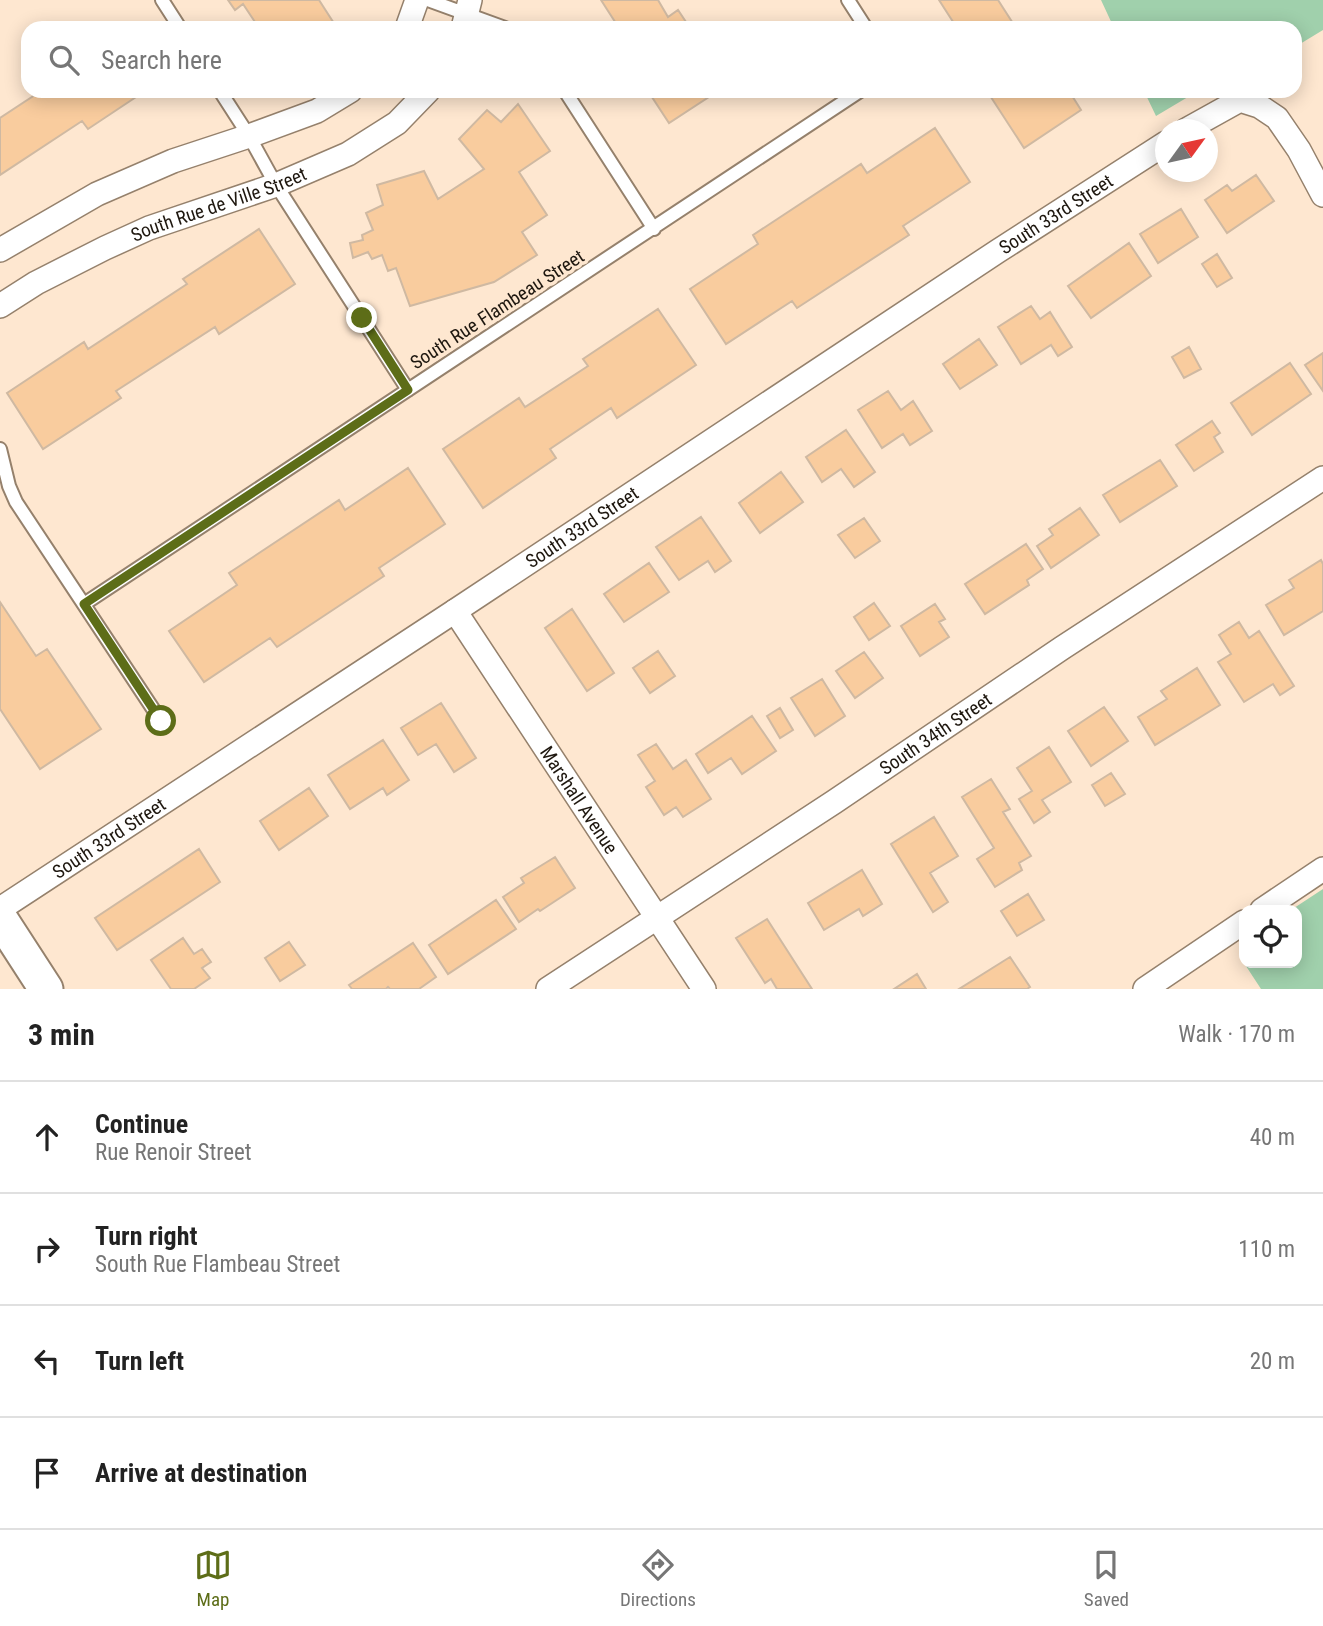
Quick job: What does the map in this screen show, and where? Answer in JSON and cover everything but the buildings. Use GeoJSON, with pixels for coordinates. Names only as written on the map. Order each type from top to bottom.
{"type":"FeatureCollection","features":[{"type":"Feature","properties":{"kind":"street"},"geometry":{"type":"LineString","coordinates":[[410,21],[417,0]]}},
{"type":"Feature","properties":{"kind":"street"},"geometry":{"type":"LineString","coordinates":[[0,250],[97,194],[173,161],[317,111],[338,98]]}},
{"type":"Feature","properties":{"kind":"street","name":"South Rue de Ville Street"},"geometry":{"type":"LineString","coordinates":[[0,306],[36,283],[149,228],[276,185],[348,154],[397,123],[421,98]]}},
{"type":"Feature","properties":{"kind":"street"},"geometry":{"type":"LineString","coordinates":[[1206,119],[1240,100],[1259,106],[1277,118],[1323,195]]}},
{"type":"Feature","properties":{"kind":"street","name":"South 33rd Street"},"geometry":{"type":"LineString","coordinates":[[0,909],[1155,150]]}},
{"type":"Feature","properties":{"kind":"street","name":"South 34th Street"},"geometry":{"type":"LineString","coordinates":[[548,989],[1323,478]]}},
{"type":"Feature","properties":{"kind":"street","name":"Marshall Avenue"},"geometry":{"type":"LineString","coordinates":[[455,611],[704,989]]}},
{"type":"Feature","properties":{"kind":"street"},"geometry":{"type":"LineString","coordinates":[[1269,905],[1323,869]]}},
{"type":"Feature","properties":{"kind":"street"},"geometry":{"type":"LineString","coordinates":[[0,918],[46,989]]}},
{"type":"Feature","properties":{"kind":"street"},"geometry":{"type":"LineString","coordinates":[[1145,989],[1239,926]]}},
{"type":"Feature","properties":{"kind":"lane"},"geometry":{"type":"LineString","coordinates":[[162,0],[176,21]]}},
{"type":"Feature","properties":{"kind":"lane"},"geometry":{"type":"LineString","coordinates":[[428,0],[486,21]]}},
{"type":"Feature","properties":{"kind":"lane"},"geometry":{"type":"LineString","coordinates":[[848,0],[862,21]]}},
{"type":"Feature","properties":{"kind":"lane"},"geometry":{"type":"LineString","coordinates":[[225,98],[276,185],[408,390]]}},
{"type":"Feature","properties":{"kind":"lane"},"geometry":{"type":"LineString","coordinates":[[570,98],[654,229]]}},
{"type":"Feature","properties":{"kind":"lane","name":"South Rue Flambeau Street"},"geometry":{"type":"LineString","coordinates":[[84,604],[850,98]]}},
{"type":"Feature","properties":{"kind":"lane"},"geometry":{"type":"LineString","coordinates":[[0,449],[16,502],[161,721]]}},
{"type":"Feature","properties":{"kind":"green space"},"geometry":{"type":"Polygon","coordinates":[[[1101,0],[1323,0],[1323,30],[1302,43],[1302,21],[1111,21],[1101,0]]]}},
{"type":"Feature","properties":{"kind":"green space"},"geometry":{"type":"Polygon","coordinates":[[[1147,98],[1186,98],[1156,116],[1147,98]]]}},
{"type":"Feature","properties":{"kind":"green space"},"geometry":{"type":"Polygon","coordinates":[[[1323,889],[1323,989],[1261,989],[1247,968],[1302,968],[1302,905],[1299,905],[1323,889]]]}},
{"type":"Feature","properties":{"kind":"route"},"geometry":{"type":"LineString","coordinates":[[161,721],[84,604],[408,390],[362,318]]}}]}
